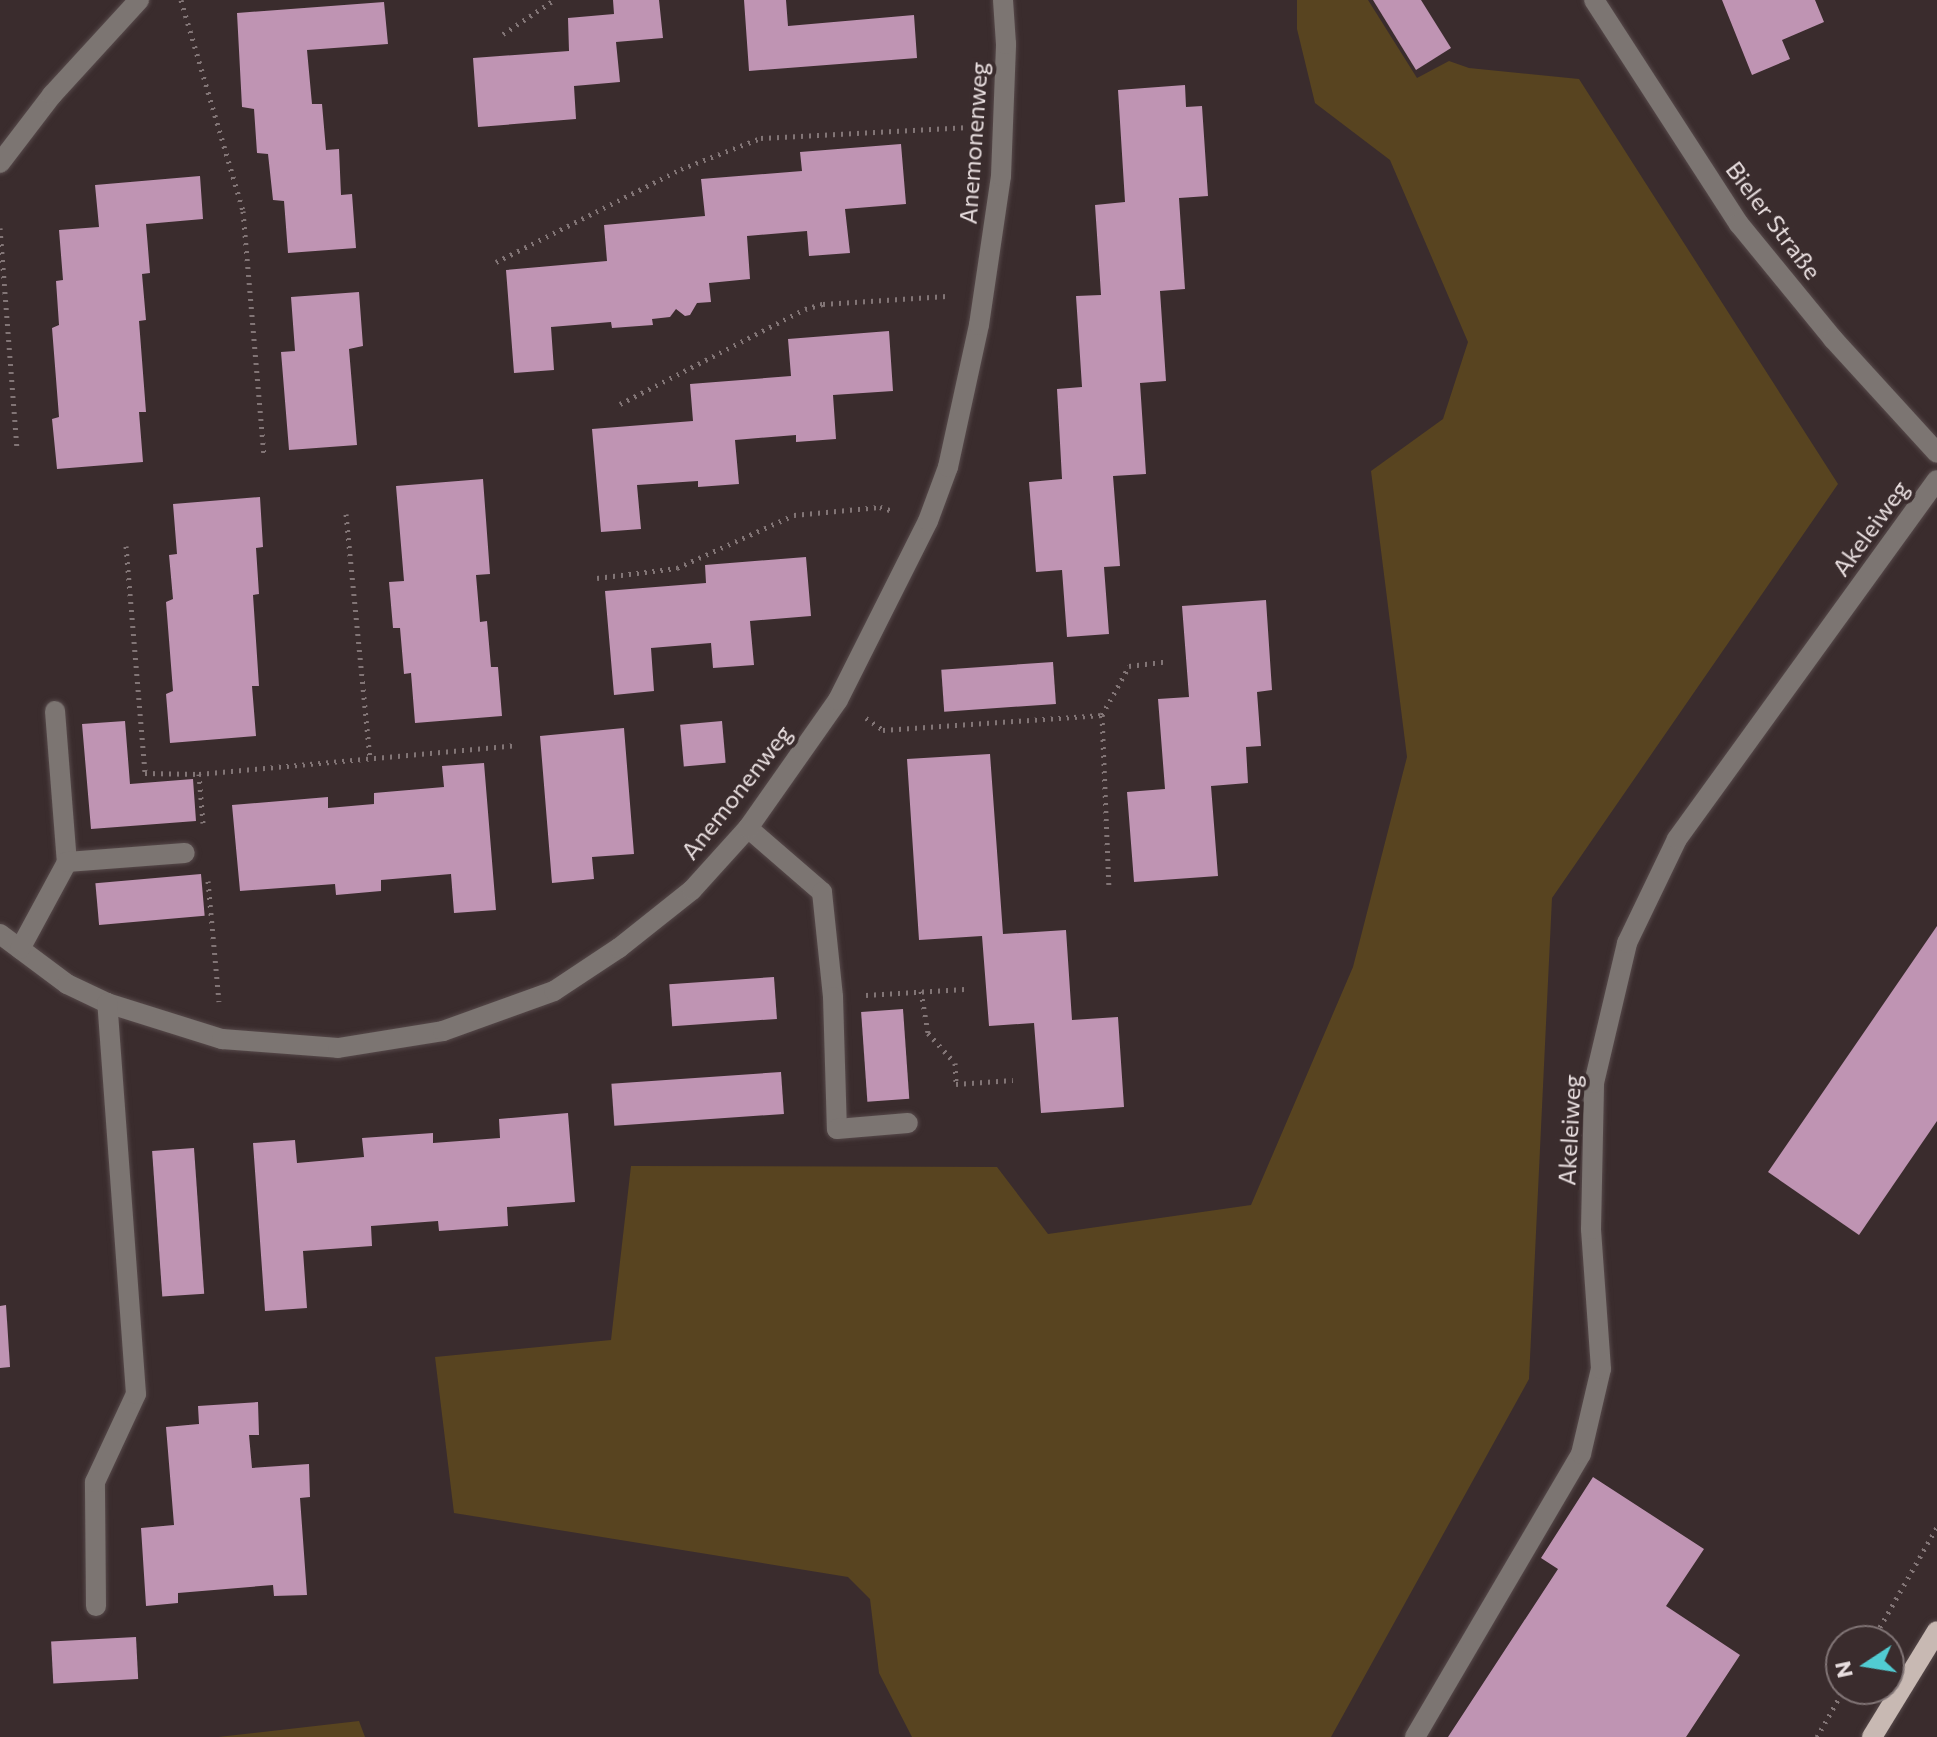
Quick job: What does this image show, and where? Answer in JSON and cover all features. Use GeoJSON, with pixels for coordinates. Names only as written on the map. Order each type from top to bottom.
{"type":"FeatureCollection","features":[{"type":"Feature","properties":{"kind":"main road"},"geometry":{"type":"LineString","coordinates":[[1872,1737],[1937,1631]]}},
{"type":"Feature","properties":{"kind":"street"},"geometry":{"type":"LineString","coordinates":[[0,163],[52,95],[139,0]]}},
{"type":"Feature","properties":{"kind":"street","name":"Anemonenweg"},"geometry":{"type":"LineString","coordinates":[[0,934],[67,984],[107,1003],[222,1039],[338,1048],[443,1031],[554,991],[619,948],[692,890],[748,828],[838,700],[928,521],[948,467],[983,302],[1001,176],[1006,44],[1003,0]]}},
{"type":"Feature","properties":{"kind":"street","name":"Bieler Straße"},"geometry":{"type":"LineString","coordinates":[[1594,0],[1739,224],[1833,339],[1937,453]]}},
{"type":"Feature","properties":{"kind":"street","name":"Akeleiweg"},"geometry":{"type":"LineString","coordinates":[[1415,1737],[1581,1454],[1601,1369],[1591,1229],[1594,1083],[1627,943],[1677,839],[1937,480]]}},
{"type":"Feature","properties":{"kind":"street"},"geometry":{"type":"LineString","coordinates":[[20,949],[67,862],[55,711]]}},
{"type":"Feature","properties":{"kind":"street"},"geometry":{"type":"LineString","coordinates":[[748,828],[822,892],[833,997],[837,1129],[908,1123]]}},
{"type":"Feature","properties":{"kind":"street"},"geometry":{"type":"LineString","coordinates":[[67,862],[185,853]]}},
{"type":"Feature","properties":{"kind":"street"},"geometry":{"type":"LineString","coordinates":[[96,1606],[95,1482],[136,1394],[107,1003]]}},
{"type":"Feature","properties":{"kind":"path"},"geometry":{"type":"LineString","coordinates":[[181,0],[243,211],[264,456]]}},
{"type":"Feature","properties":{"kind":"path"},"geometry":{"type":"LineString","coordinates":[[503,34],[554,0]]}},
{"type":"Feature","properties":{"kind":"path"},"geometry":{"type":"LineString","coordinates":[[496,262],[681,169],[761,138],[1003,125]]}},
{"type":"Feature","properties":{"kind":"path"},"geometry":{"type":"LineString","coordinates":[[0,228],[17,451]]}},
{"type":"Feature","properties":{"kind":"path"},"geometry":{"type":"LineString","coordinates":[[620,404],[805,309],[823,304],[942,295],[983,302]]}},
{"type":"Feature","properties":{"kind":"path"},"geometry":{"type":"LineString","coordinates":[[597,578],[677,568],[794,515],[880,507],[928,521]]}},
{"type":"Feature","properties":{"kind":"path"},"geometry":{"type":"LineString","coordinates":[[346,514],[370,758]]}},
{"type":"Feature","properties":{"kind":"path"},"geometry":{"type":"LineString","coordinates":[[126,546],[145,773],[199,774],[515,745]]}},
{"type":"Feature","properties":{"kind":"path"},"geometry":{"type":"LineString","coordinates":[[1109,886],[1102,715],[1129,666],[1168,661]]}},
{"type":"Feature","properties":{"kind":"path"},"geometry":{"type":"LineString","coordinates":[[838,700],[883,730],[1102,715]]}},
{"type":"Feature","properties":{"kind":"path"},"geometry":{"type":"LineString","coordinates":[[199,774],[204,836]]}},
{"type":"Feature","properties":{"kind":"path"},"geometry":{"type":"LineString","coordinates":[[207,867],[222,1039]]}},
{"type":"Feature","properties":{"kind":"path"},"geometry":{"type":"LineString","coordinates":[[833,997],[965,989]]}},
{"type":"Feature","properties":{"kind":"path"},"geometry":{"type":"LineString","coordinates":[[921,991],[928,1033],[955,1063],[956,1084],[1013,1080]]}},
{"type":"Feature","properties":{"kind":"path"},"geometry":{"type":"LineString","coordinates":[[1881,1625],[1937,1527]]}},
{"type":"Feature","properties":{"kind":"path"},"geometry":{"type":"LineString","coordinates":[[1817,1737],[1835,1705]]}},
{"type":"Feature","properties":{"kind":"shaded area"},"geometry":{"type":"Polygon","coordinates":[[[1297,0],[1368,0],[1417,78],[1449,61],[1469,68],[1579,79],[1838,484],[1552,898],[1529,1379],[1331,1737],[912,1737],[879,1673],[870,1599],[848,1577],[454,1513],[435,1357],[611,1340],[631,1166],[997,1167],[1048,1234],[1251,1205],[1353,967],[1407,757],[1371,471],[1443,419],[1468,342],[1390,160],[1315,103],[1297,29],[1297,0]]]}},
{"type":"Feature","properties":{"kind":"shaded area"},"geometry":{"type":"Polygon","coordinates":[[[359,1721],[365,1737],[218,1737],[359,1721]]]}},
{"type":"Feature","properties":{"kind":"building"},"geometry":{"type":"Polygon","coordinates":[[[613,0],[659,0],[663,38],[616,42],[620,82],[574,86],[576,119],[478,127],[473,58],[569,51],[568,18],[614,14],[613,0]]]}},
{"type":"Feature","properties":{"kind":"building"},"geometry":{"type":"Polygon","coordinates":[[[744,0],[786,0],[788,26],[914,15],[917,58],[749,71],[744,0]]]}},
{"type":"Feature","properties":{"kind":"building"},"geometry":{"type":"Polygon","coordinates":[[[1373,0],[1421,0],[1451,48],[1416,70],[1373,0]]]}},
{"type":"Feature","properties":{"kind":"building"},"geometry":{"type":"Polygon","coordinates":[[[1722,0],[1815,0],[1824,22],[1782,40],[1790,59],[1752,75],[1722,0]]]}},
{"type":"Feature","properties":{"kind":"building"},"geometry":{"type":"Polygon","coordinates":[[[384,2],[388,44],[307,50],[312,104],[322,104],[326,150],[339,149],[341,195],[352,194],[356,248],[288,253],[284,201],[273,200],[268,154],[257,153],[254,109],[242,107],[237,13],[384,2]]]}},
{"type":"Feature","properties":{"kind":"building"},"geometry":{"type":"Polygon","coordinates":[[[1185,85],[1186,107],[1202,106],[1208,196],[1179,198],[1185,289],[1160,291],[1166,381],[1140,383],[1146,474],[1113,476],[1120,566],[1104,567],[1109,634],[1067,637],[1062,570],[1036,572],[1029,482],[1062,479],[1057,389],[1082,387],[1076,296],[1101,295],[1095,205],[1125,202],[1118,90],[1185,85]]]}},
{"type":"Feature","properties":{"kind":"building"},"geometry":{"type":"Polygon","coordinates":[[[901,144],[906,204],[845,209],[850,253],[809,256],[807,231],[747,236],[750,279],[709,283],[711,302],[697,303],[690,315],[685,316],[676,309],[670,317],[652,319],[653,325],[612,328],[611,322],[551,327],[554,370],[514,373],[506,270],[607,261],[604,225],[705,216],[701,179],[802,171],[800,152],[901,144]]]}},
{"type":"Feature","properties":{"kind":"building"},"geometry":{"type":"Polygon","coordinates":[[[200,176],[203,219],[146,224],[150,273],[142,274],[146,320],[139,321],[146,412],[139,412],[143,462],[57,469],[52,419],[59,417],[52,328],[59,325],[56,281],[63,280],[59,230],[99,227],[95,185],[200,176]]]}},
{"type":"Feature","properties":{"kind":"building"},"geometry":{"type":"Polygon","coordinates":[[[359,292],[363,346],[349,349],[357,445],[289,450],[281,352],[295,351],[291,297],[359,292]]]}},
{"type":"Feature","properties":{"kind":"building"},"geometry":{"type":"Polygon","coordinates":[[[889,331],[893,391],[833,395],[836,439],[796,442],[796,435],[735,440],[739,484],[698,487],[698,481],[637,485],[641,529],[601,532],[592,429],[693,421],[690,384],[791,376],[788,339],[889,331]]]}},
{"type":"Feature","properties":{"kind":"building"},"geometry":{"type":"Polygon","coordinates":[[[483,479],[490,574],[476,575],[480,622],[487,621],[491,667],[498,667],[502,716],[415,723],[411,673],[404,674],[400,628],[393,628],[389,582],[404,581],[396,486],[483,479]]]}},
{"type":"Feature","properties":{"kind":"building"},"geometry":{"type":"Polygon","coordinates":[[[260,497],[263,547],[256,548],[259,594],[253,595],[259,686],[252,686],[256,736],[170,743],[166,694],[173,691],[166,602],[173,599],[169,555],[177,554],[173,504],[260,497]]]}},
{"type":"Feature","properties":{"kind":"building"},"geometry":{"type":"Polygon","coordinates":[[[806,557],[811,616],[750,621],[754,665],[713,668],[711,643],[651,648],[654,691],[614,695],[605,591],[706,583],[705,565],[806,557]]]}},
{"type":"Feature","properties":{"kind":"building"},"geometry":{"type":"Polygon","coordinates":[[[1266,600],[1272,690],[1257,692],[1261,746],[1246,747],[1248,783],[1211,786],[1218,876],[1134,882],[1127,792],[1165,789],[1158,699],[1189,697],[1182,606],[1266,600]]]}},
{"type":"Feature","properties":{"kind":"building"},"geometry":{"type":"Polygon","coordinates":[[[1053,662],[1056,704],[944,712],[941,670],[1053,662]]]}},
{"type":"Feature","properties":{"kind":"building"},"geometry":{"type":"Polygon","coordinates":[[[125,721],[130,784],[193,779],[196,821],[91,829],[82,724],[125,721]]]}},
{"type":"Feature","properties":{"kind":"building"},"geometry":{"type":"Polygon","coordinates":[[[722,721],[726,763],[684,767],[680,725],[722,721]]]}},
{"type":"Feature","properties":{"kind":"building"},"geometry":{"type":"Polygon","coordinates":[[[624,728],[634,854],[592,857],[594,879],[552,883],[540,736],[624,728]]]}},
{"type":"Feature","properties":{"kind":"building"},"geometry":{"type":"Polygon","coordinates":[[[990,754],[1003,934],[1066,930],[1072,1020],[1118,1017],[1124,1107],[1041,1113],[1034,1023],[989,1026],[982,936],[919,940],[907,759],[990,754]]]}},
{"type":"Feature","properties":{"kind":"building"},"geometry":{"type":"Polygon","coordinates":[[[484,763],[496,910],[454,913],[451,874],[381,880],[381,891],[336,895],[335,884],[240,891],[232,805],[328,797],[328,808],[374,804],[374,793],[444,787],[442,766],[484,763]]]}},
{"type":"Feature","properties":{"kind":"building"},"geometry":{"type":"Polygon","coordinates":[[[201,874],[205,916],[99,925],[95,883],[201,874]]]}},
{"type":"Feature","properties":{"kind":"building"},"geometry":{"type":"Polygon","coordinates":[[[1937,926],[1937,1121],[1859,1235],[1768,1172],[1937,926]]]}},
{"type":"Feature","properties":{"kind":"building"},"geometry":{"type":"Polygon","coordinates":[[[774,977],[777,1019],[672,1026],[669,984],[774,977]]]}},
{"type":"Feature","properties":{"kind":"building"},"geometry":{"type":"Polygon","coordinates":[[[903,1009],[909,1099],[867,1102],[861,1012],[903,1009]]]}},
{"type":"Feature","properties":{"kind":"building"},"geometry":{"type":"Polygon","coordinates":[[[781,1072],[784,1114],[614,1126],[611,1084],[781,1072]]]}},
{"type":"Feature","properties":{"kind":"building"},"geometry":{"type":"Polygon","coordinates":[[[568,1113],[575,1202],[507,1207],[508,1226],[439,1231],[438,1221],[371,1226],[372,1246],[303,1251],[307,1308],[265,1311],[253,1143],[295,1140],[297,1163],[364,1157],[362,1138],[433,1133],[433,1143],[500,1138],[499,1119],[568,1113]]]}},
{"type":"Feature","properties":{"kind":"building"},"geometry":{"type":"Polygon","coordinates":[[[194,1148],[204,1294],[162,1297],[152,1151],[194,1148]]]}},
{"type":"Feature","properties":{"kind":"building"},"geometry":{"type":"Polygon","coordinates":[[[6,1305],[10,1367],[0,1368],[0,1306],[6,1305]]]}},
{"type":"Feature","properties":{"kind":"building"},"geometry":{"type":"Polygon","coordinates":[[[258,1402],[259,1435],[249,1435],[252,1468],[309,1464],[310,1497],[300,1498],[307,1595],[274,1596],[273,1585],[178,1593],[178,1603],[146,1606],[141,1528],[174,1525],[166,1427],[199,1424],[198,1406],[258,1402]]]}},
{"type":"Feature","properties":{"kind":"building"},"geometry":{"type":"Polygon","coordinates":[[[1593,1477],[1704,1549],[1666,1606],[1740,1655],[1686,1737],[1448,1737],[1558,1569],[1541,1558],[1593,1477]]]}},
{"type":"Feature","properties":{"kind":"building"},"geometry":{"type":"Polygon","coordinates":[[[136,1637],[138,1679],[53,1683],[51,1641],[136,1637]]]}}]}
